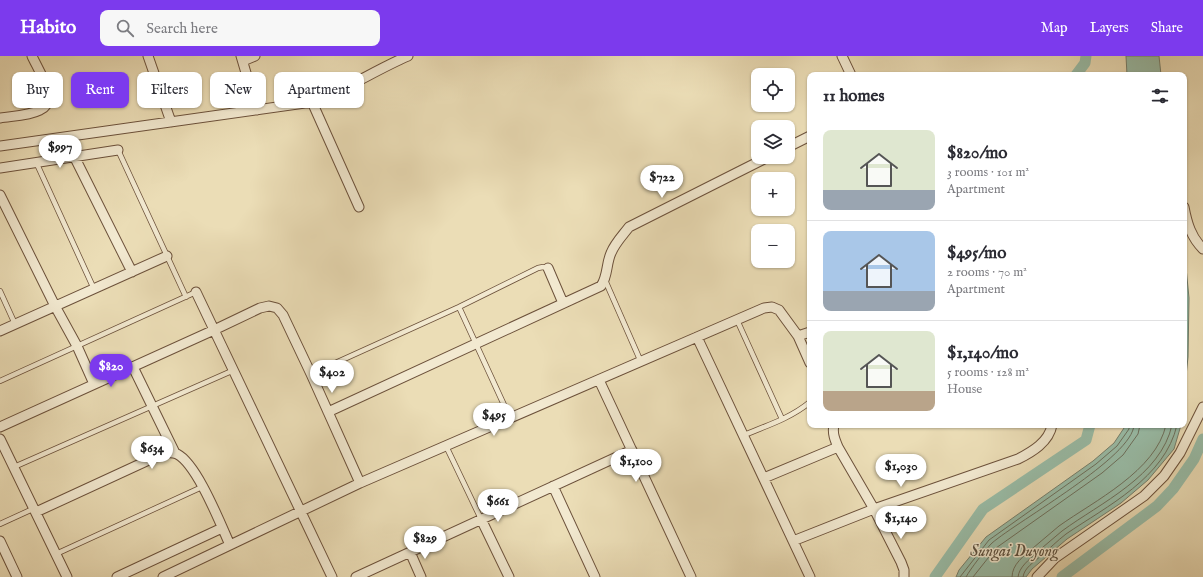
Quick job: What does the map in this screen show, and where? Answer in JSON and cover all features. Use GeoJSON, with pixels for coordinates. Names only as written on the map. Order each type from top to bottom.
{"type":"FeatureCollection","features":[{"type":"Feature","properties":{"kind":"street"},"geometry":{"type":"LineString","coordinates":[[0,118],[31,113],[46,106],[49,99],[47,89],[32,56]]}},
{"type":"Feature","properties":{"kind":"street"},"geometry":{"type":"LineString","coordinates":[[148,56],[171,122]]}},
{"type":"Feature","properties":{"kind":"street"},"geometry":{"type":"LineString","coordinates":[[255,56],[242,58],[257,110]]}},
{"type":"Feature","properties":{"kind":"street"},"geometry":{"type":"LineString","coordinates":[[364,78],[386,65],[408,56]]}},
{"type":"Feature","properties":{"kind":"street"},"geometry":{"type":"LineString","coordinates":[[842,56],[850,72]]}},
{"type":"Feature","properties":{"kind":"street"},"geometry":{"type":"LineString","coordinates":[[0,146],[274,108]]}},
{"type":"Feature","properties":{"kind":"street"},"geometry":{"type":"LineString","coordinates":[[315,108],[359,207]]}},
{"type":"Feature","properties":{"kind":"street"},"geometry":{"type":"LineString","coordinates":[[795,144],[807,138]]}},
{"type":"Feature","properties":{"kind":"street"},"geometry":{"type":"LineString","coordinates":[[0,168],[118,150]]}},
{"type":"Feature","properties":{"kind":"street"},"geometry":{"type":"LineString","coordinates":[[74,156],[132,272]]}},
{"type":"Feature","properties":{"kind":"street"},"geometry":{"type":"LineString","coordinates":[[328,412],[601,286],[605,280],[611,253],[629,227],[754,164]]}},
{"type":"Feature","properties":{"kind":"street"},"geometry":{"type":"LineString","coordinates":[[0,195],[54,306],[78,346],[94,384]]}},
{"type":"Feature","properties":{"kind":"street"},"geometry":{"type":"LineString","coordinates":[[1187,222],[1188,227],[1197,243],[1203,249]]}},
{"type":"Feature","properties":{"kind":"street"},"geometry":{"type":"LineString","coordinates":[[0,331],[167,256]]}},
{"type":"Feature","properties":{"kind":"street"},"geometry":{"type":"LineString","coordinates":[[548,268],[563,303]]}},
{"type":"Feature","properties":{"kind":"street"},"geometry":{"type":"LineString","coordinates":[[196,292],[332,577]]}},
{"type":"Feature","properties":{"kind":"street"},"geometry":{"type":"LineString","coordinates":[[0,426],[133,367],[260,308],[269,306],[277,308],[283,315],[360,483]]}},
{"type":"Feature","properties":{"kind":"street"},"geometry":{"type":"LineString","coordinates":[[163,577],[360,483],[764,308],[772,307],[779,310],[798,336],[807,356]]}},
{"type":"Feature","properties":{"kind":"street"},"geometry":{"type":"LineString","coordinates":[[798,336],[807,333]]}},
{"type":"Feature","properties":{"kind":"street"},"geometry":{"type":"LineString","coordinates":[[697,337],[810,577]]}},
{"type":"Feature","properties":{"kind":"street"},"geometry":{"type":"LineString","coordinates":[[133,367],[175,453],[183,458],[191,467],[230,545]]}},
{"type":"Feature","properties":{"kind":"street"},"geometry":{"type":"LineString","coordinates":[[599,380],[691,577]]}},
{"type":"Feature","properties":{"kind":"street"},"geometry":{"type":"LineString","coordinates":[[1037,577],[1056,558],[1144,496],[1164,476],[1180,453],[1193,430],[1203,407]]}},
{"type":"Feature","properties":{"kind":"street"},"geometry":{"type":"LineString","coordinates":[[833,428],[838,447],[874,509],[901,562],[904,570],[904,577]]}},
{"type":"Feature","properties":{"kind":"street"},"geometry":{"type":"LineString","coordinates":[[794,541],[874,509],[1018,460],[1039,446],[1048,437],[1051,428]]}},
{"type":"Feature","properties":{"kind":"street"},"geometry":{"type":"LineString","coordinates":[[0,439],[67,577]]}},
{"type":"Feature","properties":{"kind":"street"},"geometry":{"type":"LineString","coordinates":[[764,478],[838,447]]}},
{"type":"Feature","properties":{"kind":"street"},"geometry":{"type":"LineString","coordinates":[[356,577],[632,450]]}},
{"type":"Feature","properties":{"kind":"street"},"geometry":{"type":"LineString","coordinates":[[35,510],[164,453],[175,453]]}},
{"type":"Feature","properties":{"kind":"street"},"geometry":{"type":"LineString","coordinates":[[553,486],[596,577]]}},
{"type":"Feature","properties":{"kind":"street"},"geometry":{"type":"LineString","coordinates":[[481,519],[509,577]]}},
{"type":"Feature","properties":{"kind":"street"},"geometry":{"type":"LineString","coordinates":[[117,577],[222,528]]}},
{"type":"Feature","properties":{"kind":"street"},"geometry":{"type":"LineString","coordinates":[[0,541],[17,577]]}},
{"type":"Feature","properties":{"kind":"street"},"geometry":{"type":"LineString","coordinates":[[410,552],[421,577]]}},
{"type":"Feature","properties":{"kind":"lane"},"geometry":{"type":"LineString","coordinates":[[118,150],[186,297]]}},
{"type":"Feature","properties":{"kind":"lane"},"geometry":{"type":"LineString","coordinates":[[36,162],[94,289]]}},
{"type":"Feature","properties":{"kind":"lane"},"geometry":{"type":"LineString","coordinates":[[311,374],[459,307],[538,268],[548,268]]}},
{"type":"Feature","properties":{"kind":"lane"},"geometry":{"type":"LineString","coordinates":[[605,280],[640,362]]}},
{"type":"Feature","properties":{"kind":"lane"},"geometry":{"type":"LineString","coordinates":[[0,291],[15,324]]}},
{"type":"Feature","properties":{"kind":"lane"},"geometry":{"type":"LineString","coordinates":[[0,381],[196,292]]}},
{"type":"Feature","properties":{"kind":"lane"},"geometry":{"type":"LineString","coordinates":[[459,307],[510,418]]}},
{"type":"Feature","properties":{"kind":"lane"},"geometry":{"type":"LineString","coordinates":[[737,320],[782,419]]}},
{"type":"Feature","properties":{"kind":"lane"},"geometry":{"type":"LineString","coordinates":[[14,467],[234,370]]}},
{"type":"Feature","properties":{"kind":"lane"},"geometry":{"type":"LineString","coordinates":[[744,435],[782,419],[807,404]]}},
{"type":"Feature","properties":{"kind":"lane"},"geometry":{"type":"LineString","coordinates":[[446,446],[481,519]]}},
{"type":"Feature","properties":{"kind":"lane"},"geometry":{"type":"LineString","coordinates":[[56,554],[202,487]]}},
{"type":"Feature","properties":{"kind":"lane"},"geometry":{"type":"LineString","coordinates":[[0,524],[35,510]]}},
{"type":"Feature","properties":{"kind":"water"},"geometry":{"type":"Polygon","coordinates":[[[1126,56],[1159,56],[1161,72],[1127,72],[1126,56]]]}},
{"type":"Feature","properties":{"kind":"water"},"geometry":{"type":"Polygon","coordinates":[[[1187,278],[1189,298],[1187,366],[1187,278]]]}},
{"type":"Feature","properties":{"kind":"water","name":"Sungai Duyong"},"geometry":{"type":"Polygon","coordinates":[[[1124,428],[1180,428],[1174,449],[1148,480],[1121,503],[1067,539],[1032,569],[1026,577],[956,577],[959,570],[986,537],[1093,461],[1114,443],[1124,428]]]}},
{"type":"Feature","properties":{"kind":"waterway"},"geometry":{"type":"LineString","coordinates":[[1078,72],[1085,63],[1086,56]]}},
{"type":"Feature","properties":{"kind":"waterway"},"geometry":{"type":"LineString","coordinates":[[935,577],[983,509],[1086,440],[1089,428]]}},
{"type":"Feature","properties":{"kind":"waterway"},"geometry":{"type":"LineString","coordinates":[[1062,577],[1157,506],[1173,489],[1194,459],[1203,439]]}}]}
